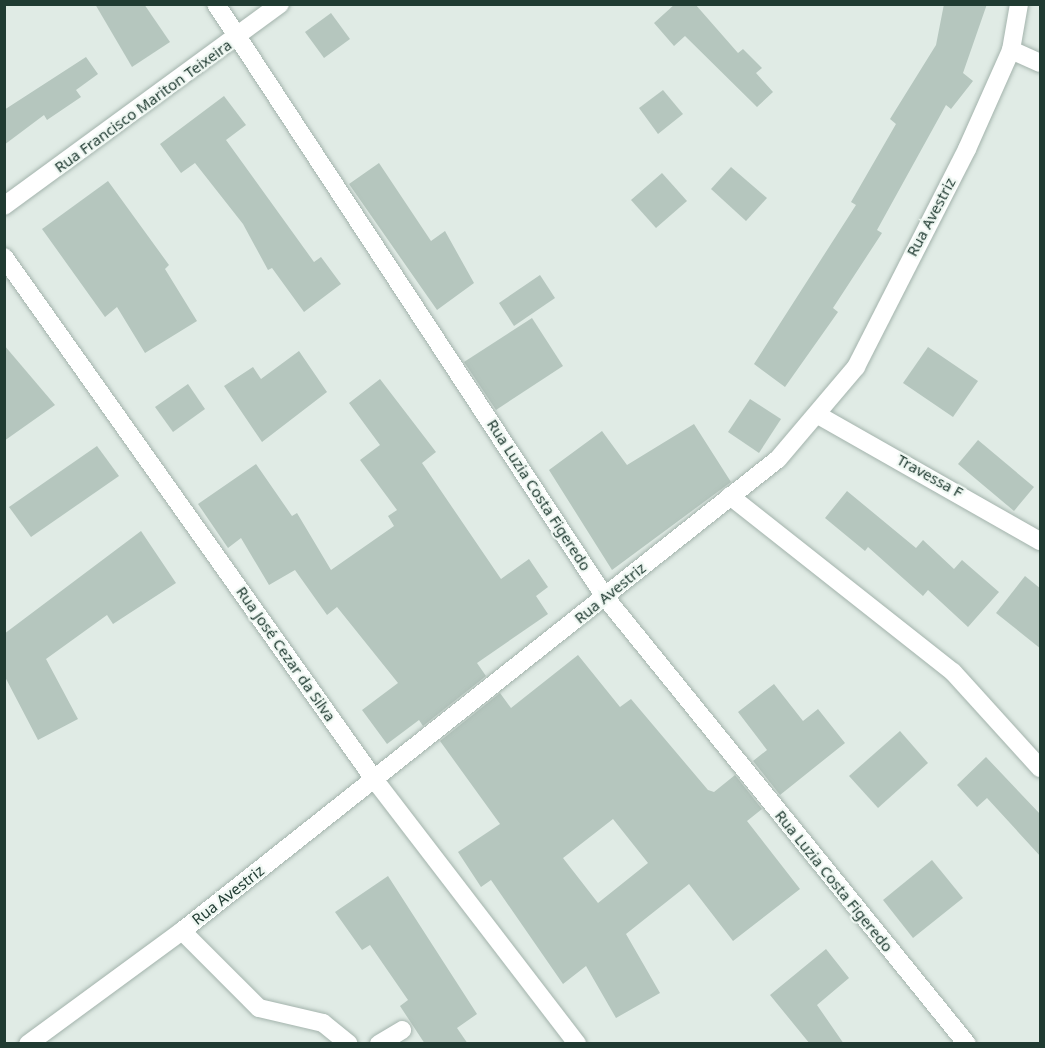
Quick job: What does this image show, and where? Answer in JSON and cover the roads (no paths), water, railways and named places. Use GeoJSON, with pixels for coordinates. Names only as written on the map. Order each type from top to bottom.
{"type":"FeatureCollection","features":[{"type":"Feature","properties":{"kind":"street","name":"Rua Luzia Costa Figeredo"},"geometry":{"type":"LineString","coordinates":[[216,4],[240,36],[605,597],[966,1044]]}},
{"type":"Feature","properties":{"kind":"street","name":"Rua Francisco Mariton Teixeira"},"geometry":{"type":"LineString","coordinates":[[4,206],[240,36],[280,4]]}},
{"type":"Feature","properties":{"kind":"street","name":"Rua Avestriz"},"geometry":{"type":"LineString","coordinates":[[28,1044],[182,931],[778,459],[818,415],[856,367],[1011,50],[1019,4]]}},
{"type":"Feature","properties":{"kind":"street"},"geometry":{"type":"LineString","coordinates":[[1011,50],[1041,63]]}},
{"type":"Feature","properties":{"kind":"street","name":"Rua José Cezar da Silva"},"geometry":{"type":"LineString","coordinates":[[4,257],[374,779],[577,1044]]}},
{"type":"Feature","properties":{"kind":"street","name":"Travessa F"},"geometry":{"type":"LineString","coordinates":[[818,415],[1041,541]]}},
{"type":"Feature","properties":{"kind":"street"},"geometry":{"type":"LineString","coordinates":[[730,496],[953,672],[1041,768]]}},
{"type":"Feature","properties":{"kind":"street"},"geometry":{"type":"LineString","coordinates":[[182,931],[259,1008],[323,1023],[350,1044]]}},
{"type":"Feature","properties":{"kind":"street"},"geometry":{"type":"LineString","coordinates":[[379,1044],[402,1030]]}}]}
